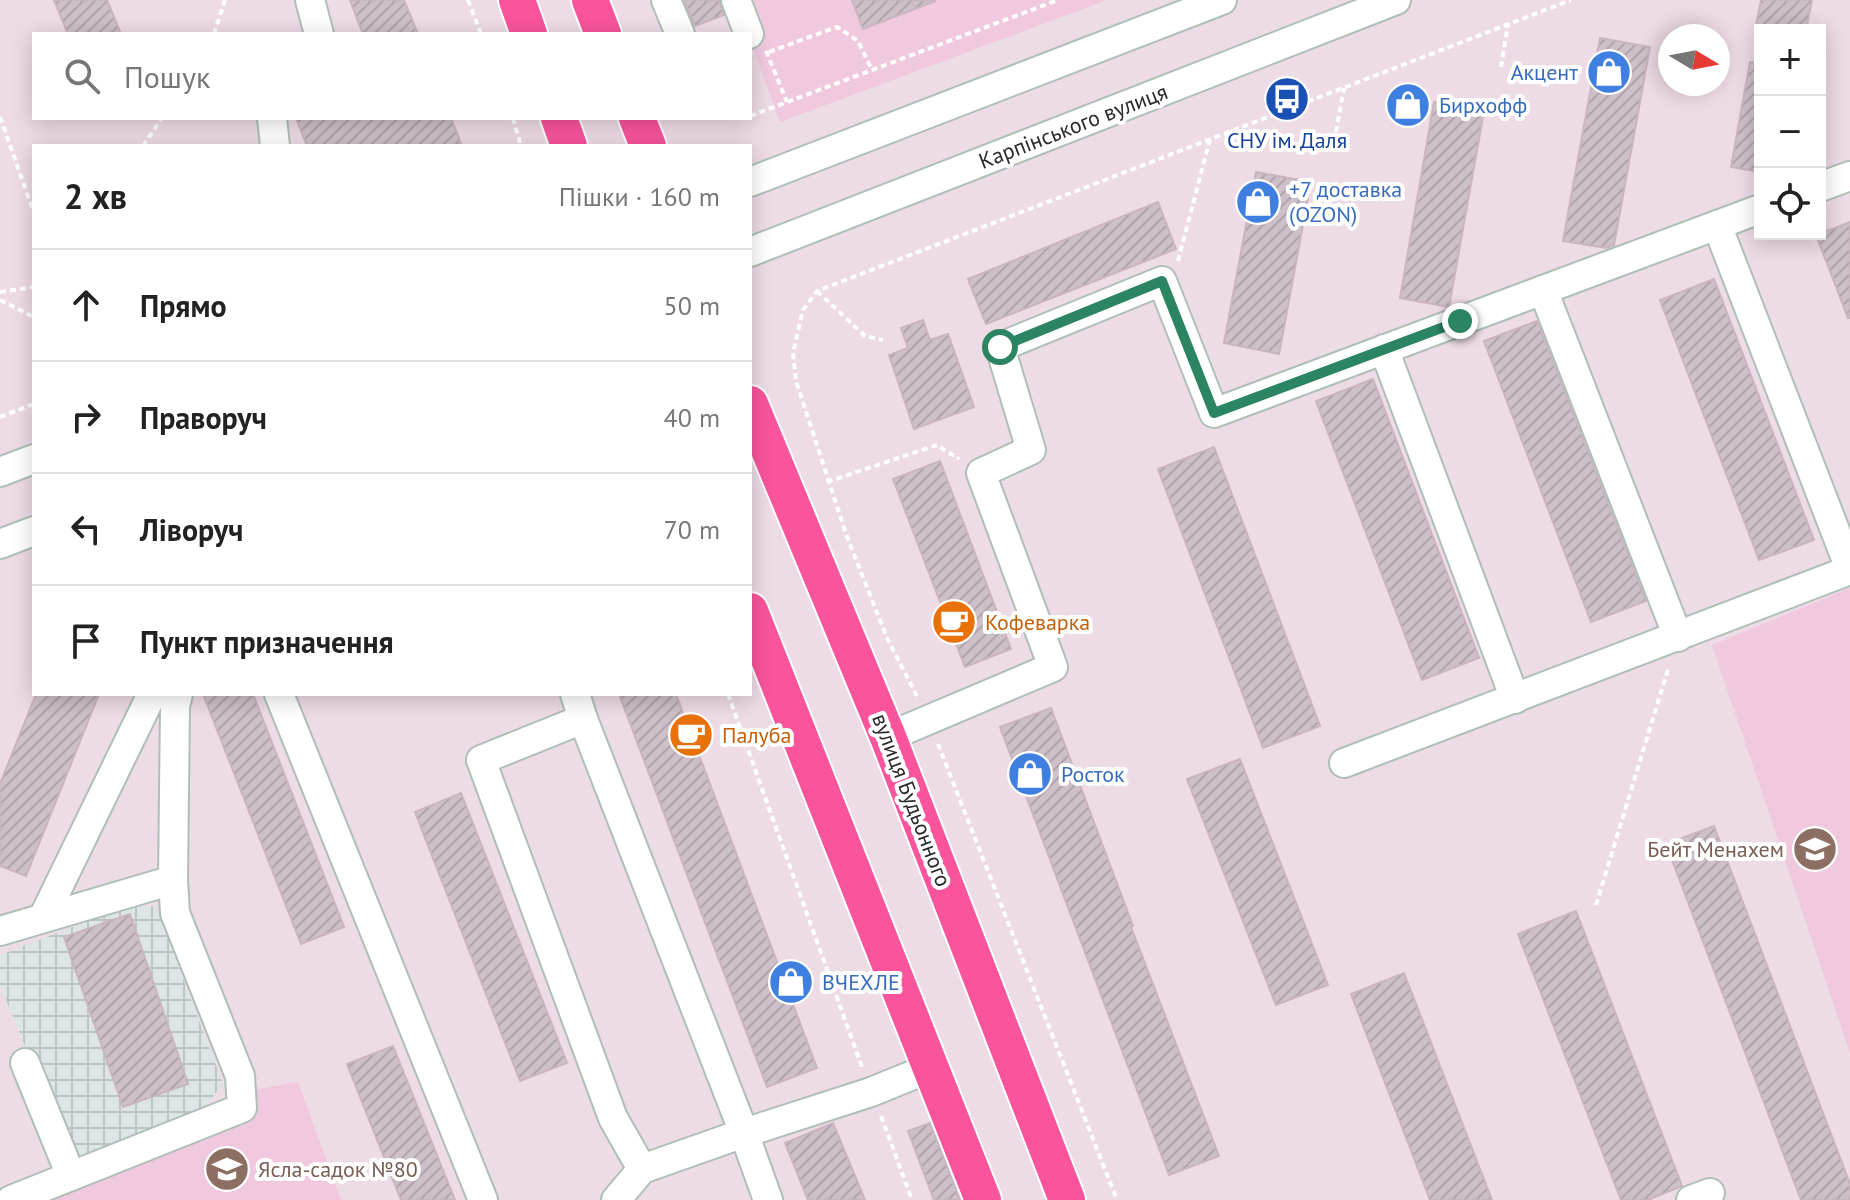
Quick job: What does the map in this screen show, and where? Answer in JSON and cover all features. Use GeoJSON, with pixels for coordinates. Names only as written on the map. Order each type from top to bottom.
{"type":"FeatureCollection","features":[{"type":"Feature","properties":{"kind":"main road"},"geometry":{"type":"LineString","coordinates":[[517,0],[528,32]]}},
{"type":"Feature","properties":{"kind":"main road"},"geometry":{"type":"LineString","coordinates":[[590,0],[602,32]]}},
{"type":"Feature","properties":{"kind":"main road"},"geometry":{"type":"LineString","coordinates":[[560,120],[568,144]]}},
{"type":"Feature","properties":{"kind":"main road"},"geometry":{"type":"LineString","coordinates":[[638,120],[647,144]]}},
{"type":"Feature","properties":{"kind":"main road","name":"вулиця Будьонного"},"geometry":{"type":"LineString","coordinates":[[752,409],[888,737],[1067,1200]]}},
{"type":"Feature","properties":{"kind":"main road"},"geometry":{"type":"LineString","coordinates":[[752,616],[983,1200]]}},
{"type":"Feature","properties":{"kind":"street"},"geometry":{"type":"LineString","coordinates":[[310,0],[318,32]]}},
{"type":"Feature","properties":{"kind":"street"},"geometry":{"type":"LineString","coordinates":[[651,0],[661,32]]}},
{"type":"Feature","properties":{"kind":"street"},"geometry":{"type":"LineString","coordinates":[[666,0],[679,32]]}},
{"type":"Feature","properties":{"kind":"street"},"geometry":{"type":"LineString","coordinates":[[736,0],[749,32]]}},
{"type":"Feature","properties":{"kind":"street"},"geometry":{"type":"LineString","coordinates":[[752,181],[1222,0]]}},
{"type":"Feature","properties":{"kind":"street","name":"Карпінського вулиця"},"geometry":{"type":"LineString","coordinates":[[752,251],[1396,0]]}},
{"type":"Feature","properties":{"kind":"street"},"geometry":{"type":"LineString","coordinates":[[272,120],[275,144]]}},
{"type":"Feature","properties":{"kind":"street"},"geometry":{"type":"LineString","coordinates":[[1826,185],[1850,176]]}},
{"type":"Feature","properties":{"kind":"street"},"geometry":{"type":"LineString","coordinates":[[888,737],[1053,667],[981,473],[1031,450],[1000,347],[1162,281],[1214,413],[1754,211]]}},
{"type":"Feature","properties":{"kind":"street"},"geometry":{"type":"LineString","coordinates":[[1344,763],[1850,570],[1717,225]]}},
{"type":"Feature","properties":{"kind":"street"},"geometry":{"type":"LineString","coordinates":[[1543,290],[1678,637]]}},
{"type":"Feature","properties":{"kind":"street"},"geometry":{"type":"LineString","coordinates":[[1384,349],[1515,699]]}},
{"type":"Feature","properties":{"kind":"street"},"geometry":{"type":"LineString","coordinates":[[0,472],[32,460]]}},
{"type":"Feature","properties":{"kind":"street"},"geometry":{"type":"LineString","coordinates":[[0,544],[32,532]]}},
{"type":"Feature","properties":{"kind":"street"},"geometry":{"type":"LineString","coordinates":[[43,918],[151,696]]}},
{"type":"Feature","properties":{"kind":"street"},"geometry":{"type":"LineString","coordinates":[[11,1200],[242,1108],[240,1076],[175,913],[178,696]]}},
{"type":"Feature","properties":{"kind":"street"},"geometry":{"type":"LineString","coordinates":[[280,696],[483,1200]]}},
{"type":"Feature","properties":{"kind":"street"},"geometry":{"type":"LineString","coordinates":[[642,1169],[613,1118],[481,760],[579,706],[768,1200]]}},
{"type":"Feature","properties":{"kind":"street"},"geometry":{"type":"LineString","coordinates":[[0,931],[173,880]]}},
{"type":"Feature","properties":{"kind":"street"},"geometry":{"type":"LineString","coordinates":[[25,1063],[71,1176]]}},
{"type":"Feature","properties":{"kind":"street"},"geometry":{"type":"LineString","coordinates":[[616,1200],[642,1169],[871,1092],[930,1068]]}},
{"type":"Feature","properties":{"kind":"path"},"geometry":{"type":"LineString","coordinates":[[215,32],[225,0]]}},
{"type":"Feature","properties":{"kind":"path"},"geometry":{"type":"LineString","coordinates":[[468,0],[480,32]]}},
{"type":"Feature","properties":{"kind":"path"},"geometry":{"type":"LineString","coordinates":[[752,115],[1058,0]]}},
{"type":"Feature","properties":{"kind":"path"},"geometry":{"type":"LineString","coordinates":[[1117,1200],[928,720],[887,638],[827,482],[796,381],[793,353],[803,310],[817,291],[1571,0]]}},
{"type":"Feature","properties":{"kind":"path"},"geometry":{"type":"LineString","coordinates":[[1501,67],[1508,24]]}},
{"type":"Feature","properties":{"kind":"path"},"geometry":{"type":"LineString","coordinates":[[754,45],[837,27],[858,41],[872,70]]}},
{"type":"Feature","properties":{"kind":"path"},"geometry":{"type":"LineString","coordinates":[[1336,132],[1344,88]]}},
{"type":"Feature","properties":{"kind":"path"},"geometry":{"type":"LineString","coordinates":[[0,117],[32,207]]}},
{"type":"Feature","properties":{"kind":"path"},"geometry":{"type":"LineString","coordinates":[[144,144],[161,120]]}},
{"type":"Feature","properties":{"kind":"path"},"geometry":{"type":"LineString","coordinates":[[514,120],[520,144]]}},
{"type":"Feature","properties":{"kind":"path"},"geometry":{"type":"LineString","coordinates":[[1168,297],[1210,139]]}},
{"type":"Feature","properties":{"kind":"path"},"geometry":{"type":"LineString","coordinates":[[0,292],[32,287]]}},
{"type":"Feature","properties":{"kind":"path"},"geometry":{"type":"LineString","coordinates":[[817,291],[865,336],[883,340]]}},
{"type":"Feature","properties":{"kind":"path"},"geometry":{"type":"LineString","coordinates":[[0,300],[32,316]]}},
{"type":"Feature","properties":{"kind":"path"},"geometry":{"type":"LineString","coordinates":[[0,417],[32,405]]}},
{"type":"Feature","properties":{"kind":"path"},"geometry":{"type":"LineString","coordinates":[[827,482],[937,445],[981,473]]}},
{"type":"Feature","properties":{"kind":"path"},"geometry":{"type":"LineString","coordinates":[[1596,905],[1678,637]]}},
{"type":"Feature","properties":{"kind":"path"},"geometry":{"type":"LineString","coordinates":[[729,696],[912,1200]]}},
{"type":"Feature","properties":{"kind":"shaded area"},"geometry":{"type":"Polygon","coordinates":[[[735,0],[1107,0],[780,122],[752,46],[752,32],[747,32],[735,0]]]}},
{"type":"Feature","properties":{"kind":"shaded area","name":"Бейт Менахем"},"geometry":{"type":"Polygon","coordinates":[[[1850,588],[1850,1053],[1712,645],[1850,588]]]}},
{"type":"Feature","properties":{"kind":"shaded area"},"geometry":{"type":"Polygon","coordinates":[[[156,906],[223,1084],[199,1114],[73,1163],[0,985],[0,955],[119,909],[156,906]]]}},
{"type":"Feature","properties":{"kind":"shaded area","name":"Ясла-садок №80"},"geometry":{"type":"Polygon","coordinates":[[[298,1082],[341,1200],[48,1200],[202,1137],[233,1094],[298,1082]]]}},
{"type":"Feature","properties":{"kind":"building"},"geometry":{"type":"Polygon","coordinates":[[[54,0],[107,0],[120,32],[67,32],[54,0]]]}},
{"type":"Feature","properties":{"kind":"building"},"geometry":{"type":"Polygon","coordinates":[[[350,0],[404,0],[417,32],[362,32],[350,0]]]}},
{"type":"Feature","properties":{"kind":"building"},"geometry":{"type":"Polygon","coordinates":[[[684,0],[719,0],[724,15],[695,26],[684,0]]]}},
{"type":"Feature","properties":{"kind":"building"},"geometry":{"type":"Polygon","coordinates":[[[852,0],[934,0],[935,1],[863,29],[852,0]]]}},
{"type":"Feature","properties":{"kind":"building"},"geometry":{"type":"Polygon","coordinates":[[[1761,0],[1812,0],[1807,24],[1756,24],[1761,0]]]}},
{"type":"Feature","properties":{"kind":"building"},"geometry":{"type":"Polygon","coordinates":[[[1600,38],[1650,47],[1614,245],[1606,248],[1563,241],[1600,38]]]}},
{"type":"Feature","properties":{"kind":"building"},"geometry":{"type":"Polygon","coordinates":[[[1750,62],[1754,62],[1754,171],[1731,167],[1750,62]]]}},
{"type":"Feature","properties":{"kind":"building"},"geometry":{"type":"Polygon","coordinates":[[[1434,102],[1484,111],[1449,307],[1400,298],[1434,102]]]}},
{"type":"Feature","properties":{"kind":"building"},"geometry":{"type":"Polygon","coordinates":[[[297,120],[452,120],[461,144],[306,144],[297,120]]]}},
{"type":"Feature","properties":{"kind":"building"},"geometry":{"type":"Polygon","coordinates":[[[1256,172],[1311,182],[1279,354],[1224,343],[1256,172]]]}},
{"type":"Feature","properties":{"kind":"building"},"geometry":{"type":"Polygon","coordinates":[[[1158,202],[1176,249],[986,324],[968,279],[1158,202]]]}},
{"type":"Feature","properties":{"kind":"building"},"geometry":{"type":"Polygon","coordinates":[[[1850,222],[1850,318],[1818,240],[1826,240],[1826,231],[1850,222]]]}},
{"type":"Feature","properties":{"kind":"building"},"geometry":{"type":"Polygon","coordinates":[[[1714,279],[1814,540],[1759,560],[1660,300],[1714,279]]]}},
{"type":"Feature","properties":{"kind":"building"},"geometry":{"type":"Polygon","coordinates":[[[923,320],[930,340],[948,334],[974,407],[914,429],[889,355],[908,348],[901,328],[923,320]]]}},
{"type":"Feature","properties":{"kind":"building"},"geometry":{"type":"Polygon","coordinates":[[[1537,321],[1646,601],[1591,622],[1484,341],[1537,321]]]}},
{"type":"Feature","properties":{"kind":"building"},"geometry":{"type":"Polygon","coordinates":[[[1373,379],[1479,658],[1422,680],[1316,401],[1373,379]]]}},
{"type":"Feature","properties":{"kind":"building"},"geometry":{"type":"Polygon","coordinates":[[[1214,447],[1320,726],[1263,748],[1158,469],[1214,447]]]}},
{"type":"Feature","properties":{"kind":"building"},"geometry":{"type":"Polygon","coordinates":[[[940,461],[1011,649],[965,667],[893,479],[940,461]]]}},
{"type":"Feature","properties":{"kind":"building"},"geometry":{"type":"Polygon","coordinates":[[[35,696],[98,696],[26,876],[0,866],[0,784],[35,696]]]}},
{"type":"Feature","properties":{"kind":"building"},"geometry":{"type":"Polygon","coordinates":[[[204,696],[254,696],[344,927],[301,944],[204,696]]]}},
{"type":"Feature","properties":{"kind":"building"},"geometry":{"type":"Polygon","coordinates":[[[620,696],[677,696],[817,1068],[767,1087],[620,696]]]}},
{"type":"Feature","properties":{"kind":"building"},"geometry":{"type":"Polygon","coordinates":[[[1051,708],[1219,1156],[1169,1175],[1000,727],[1051,708]]]}},
{"type":"Feature","properties":{"kind":"building"},"geometry":{"type":"Polygon","coordinates":[[[1240,759],[1328,985],[1276,1005],[1187,779],[1240,759]]]}},
{"type":"Feature","properties":{"kind":"building"},"geometry":{"type":"Polygon","coordinates":[[[461,793],[567,1063],[520,1081],[415,812],[461,793]]]}},
{"type":"Feature","properties":{"kind":"building"},"geometry":{"type":"Polygon","coordinates":[[[1714,826],[1850,1184],[1850,1200],[1801,1200],[1666,844],[1714,826]]]}},
{"type":"Feature","properties":{"kind":"building"},"geometry":{"type":"Polygon","coordinates":[[[1576,911],[1682,1186],[1648,1200],[1621,1200],[1518,934],[1576,911]]]}},
{"type":"Feature","properties":{"kind":"building"},"geometry":{"type":"Polygon","coordinates":[[[130,914],[188,1084],[123,1107],[64,937],[130,914]]]}},
{"type":"Feature","properties":{"kind":"building"},"geometry":{"type":"Polygon","coordinates":[[[1404,973],[1492,1200],[1430,1200],[1351,994],[1404,973]]]}},
{"type":"Feature","properties":{"kind":"building"},"geometry":{"type":"Polygon","coordinates":[[[393,1046],[455,1200],[401,1200],[347,1064],[393,1046]]]}},
{"type":"Feature","properties":{"kind":"building"},"geometry":{"type":"Polygon","coordinates":[[[833,1123],[865,1200],[808,1200],[785,1143],[833,1123]]]}},
{"type":"Feature","properties":{"kind":"building"},"geometry":{"type":"Polygon","coordinates":[[[930,1123],[960,1200],[934,1200],[908,1131],[930,1123]]]}},
{"type":"Feature","properties":{"kind":"place","name":"Акцент"},"geometry":{"type":"Point","coordinates":[1609,72]}},
{"type":"Feature","properties":{"kind":"place","name":"СНУ ім. Даля"},"geometry":{"type":"Point","coordinates":[1287,99]}},
{"type":"Feature","properties":{"kind":"place","name":"Бирхофф"},"geometry":{"type":"Point","coordinates":[1408,105]}},
{"type":"Feature","properties":{"kind":"place","name":"+7 доставка (OZON)"},"geometry":{"type":"Point","coordinates":[1258,202]}},
{"type":"Feature","properties":{"kind":"place","name":"Кофеварка"},"geometry":{"type":"Point","coordinates":[954,622]}},
{"type":"Feature","properties":{"kind":"place","name":"Палуба"},"geometry":{"type":"Point","coordinates":[691,735]}},
{"type":"Feature","properties":{"kind":"place","name":"Росток"},"geometry":{"type":"Point","coordinates":[1030,774]}},
{"type":"Feature","properties":{"kind":"place","name":"Бейт Менахем"},"geometry":{"type":"Point","coordinates":[1815,849]}},
{"type":"Feature","properties":{"kind":"place","name":"ВЧЕХЛЕ"},"geometry":{"type":"Point","coordinates":[791,982]}},
{"type":"Feature","properties":{"kind":"place","name":"Ясла-садок №80"},"geometry":{"type":"Point","coordinates":[227,1169]}},
{"type":"Feature","properties":{"kind":"route"},"geometry":{"type":"LineString","coordinates":[[1000,347],[1162,281],[1214,413],[1460,321]]}}]}
